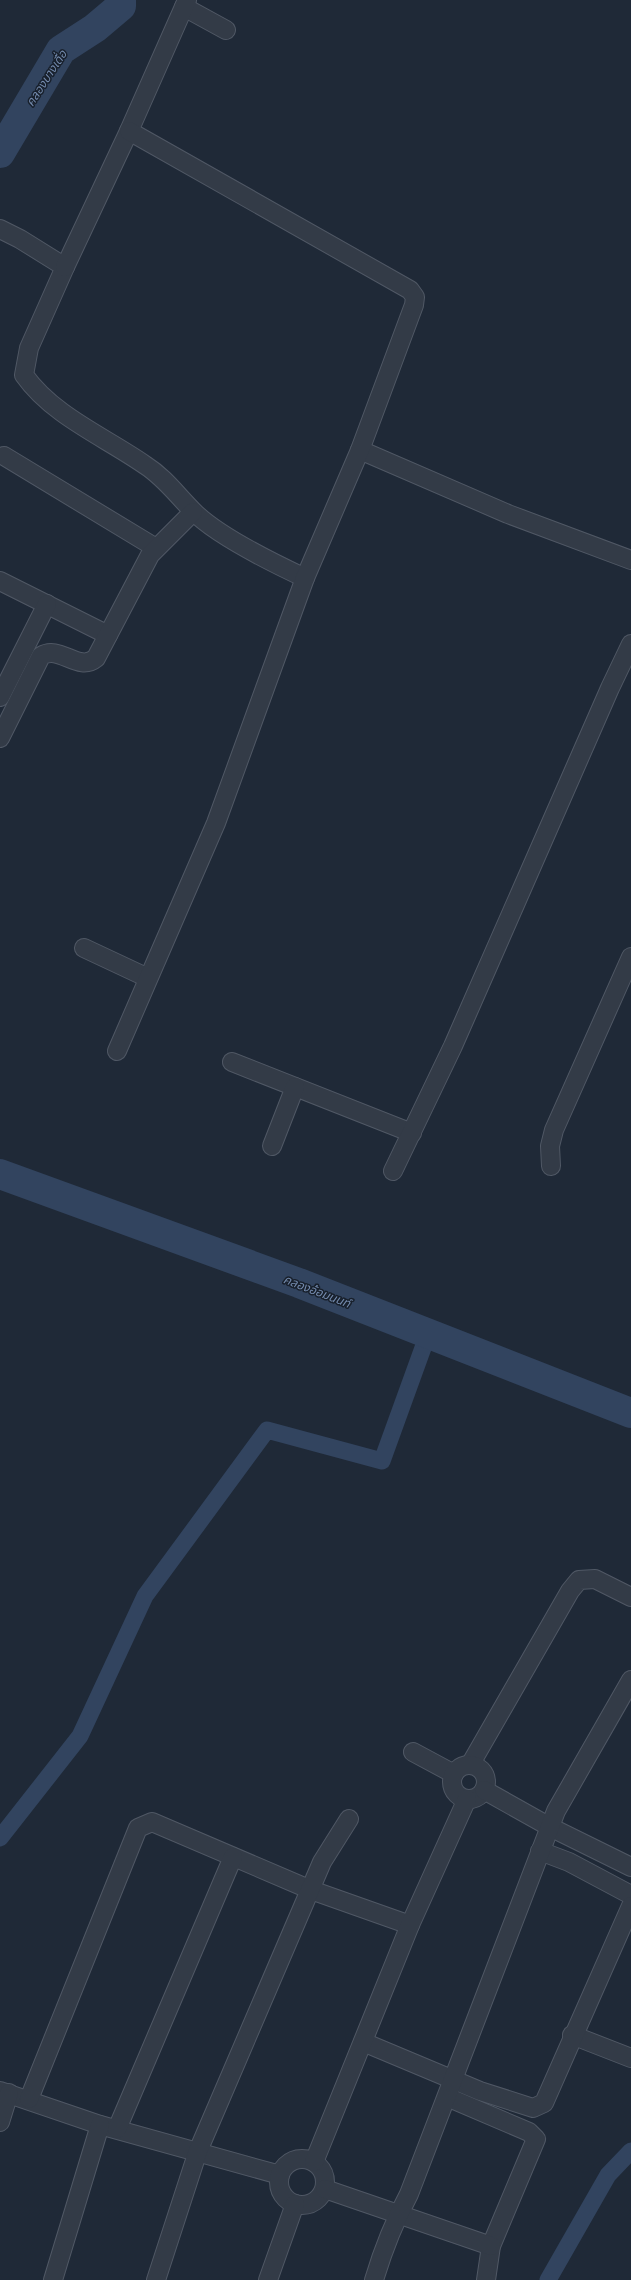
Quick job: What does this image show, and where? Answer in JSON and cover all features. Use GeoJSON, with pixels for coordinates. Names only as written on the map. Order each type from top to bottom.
{"type":"FeatureCollection","features":[{"type":"Feature","properties":{"kind":"street"},"geometry":{"type":"LineString","coordinates":[[226,30],[186,4],[29,348],[24,375],[36,392],[93,432],[147,465],[174,489],[193,512],[226,536],[274,564],[305,578]]}},
{"type":"Feature","properties":{"kind":"street"},"geometry":{"type":"LineString","coordinates":[[117,1051],[216,823],[305,578],[360,450],[414,305],[415,297],[410,290],[129,131]]}},
{"type":"Feature","properties":{"kind":"street"},"geometry":{"type":"LineString","coordinates":[[0,229],[20,239],[65,267]]}},
{"type":"Feature","properties":{"kind":"street"},"geometry":{"type":"LineString","coordinates":[[360,450],[508,514],[631,560]]}},
{"type":"Feature","properties":{"kind":"street"},"geometry":{"type":"LineString","coordinates":[[4,456],[156,548]]}},
{"type":"Feature","properties":{"kind":"street"},"geometry":{"type":"LineString","coordinates":[[0,738],[40,656],[47,652],[54,652],[82,663],[90,663],[96,658],[150,555],[193,512]]}},
{"type":"Feature","properties":{"kind":"street"},"geometry":{"type":"LineString","coordinates":[[0,581],[108,634]]}},
{"type":"Feature","properties":{"kind":"street"},"geometry":{"type":"LineString","coordinates":[[0,698],[6,666],[47,604]]}},
{"type":"Feature","properties":{"kind":"street"},"geometry":{"type":"LineString","coordinates":[[393,1171],[453,1046],[610,688],[631,644]]}},
{"type":"Feature","properties":{"kind":"street"},"geometry":{"type":"LineString","coordinates":[[84,948],[148,978]]}},
{"type":"Feature","properties":{"kind":"street"},"geometry":{"type":"LineString","coordinates":[[551,1166],[550,1146],[554,1130],[631,957]]}},
{"type":"Feature","properties":{"kind":"street"},"geometry":{"type":"LineString","coordinates":[[232,1062],[412,1133]]}},
{"type":"Feature","properties":{"kind":"street"},"geometry":{"type":"LineString","coordinates":[[272,1146],[296,1087]]}},
{"type":"Feature","properties":{"kind":"street"},"geometry":{"type":"LineString","coordinates":[[470,1765],[570,1591],[579,1580],[595,1580],[631,1597]]}},
{"type":"Feature","properties":{"kind":"street"},"geometry":{"type":"LineString","coordinates":[[374,2280],[398,2214],[409,2194],[540,1850],[556,1812],[631,1680]]}},
{"type":"Feature","properties":{"kind":"street"},"geometry":{"type":"LineString","coordinates":[[413,1752],[454,1774]]}},
{"type":"Feature","properties":{"kind":"street"},"geometry":{"type":"LineString","coordinates":[[470,1765],[477,1767],[485,1777],[484,1790],[474,1798],[467,1799],[456,1793],[452,1780],[454,1774],[458,1769],[470,1765]]}},
{"type":"Feature","properties":{"kind":"street"},"geometry":{"type":"LineString","coordinates":[[484,1790],[550,1827],[631,1867]]}},
{"type":"Feature","properties":{"kind":"street"},"geometry":{"type":"LineString","coordinates":[[314,2162],[410,1925],[467,1799]]}},
{"type":"Feature","properties":{"kind":"street"},"geometry":{"type":"LineString","coordinates":[[156,2280],[198,2151],[322,1862],[349,1819]]}},
{"type":"Feature","properties":{"kind":"street"},"geometry":{"type":"LineString","coordinates":[[29,2099],[138,1828],[152,1822],[311,1890],[410,1925]]}},
{"type":"Feature","properties":{"kind":"street"},"geometry":{"type":"LineString","coordinates":[[540,1850],[569,1862],[631,1895]]}},
{"type":"Feature","properties":{"kind":"street"},"geometry":{"type":"LineString","coordinates":[[117,2129],[233,1857]]}},
{"type":"Feature","properties":{"kind":"street"},"geometry":{"type":"LineString","coordinates":[[363,2042],[453,2078],[480,2091],[533,2108],[538,2107],[544,2103],[572,2035],[631,1906]]}},
{"type":"Feature","properties":{"kind":"street"},"geometry":{"type":"LineString","coordinates":[[572,2035],[631,2058]]}},
{"type":"Feature","properties":{"kind":"street"},"geometry":{"type":"LineString","coordinates":[[0,2122],[4,2092],[29,2099],[100,2124],[280,2175]]}},
{"type":"Feature","properties":{"kind":"street"},"geometry":{"type":"LineString","coordinates":[[447,2096],[529,2132],[536,2137],[536,2142],[491,2246],[486,2280]]}},
{"type":"Feature","properties":{"kind":"street"},"geometry":{"type":"LineString","coordinates":[[53,2280],[100,2124]]}},
{"type":"Feature","properties":{"kind":"street"},"geometry":{"type":"LineString","coordinates":[[300,2159],[314,2162],[322,2171],[325,2189],[313,2202],[304,2205],[295,2204],[288,2200],[282,2193],[279,2184],[280,2175],[285,2167],[292,2162],[300,2159]]}},
{"type":"Feature","properties":{"kind":"street"},"geometry":{"type":"LineString","coordinates":[[325,2189],[491,2246]]}},
{"type":"Feature","properties":{"kind":"street"},"geometry":{"type":"LineString","coordinates":[[268,2280],[295,2204]]}},
{"type":"Feature","properties":{"kind":"waterway","name":"คลองบางเดื่อ"},"geometry":{"type":"LineString","coordinates":[[0,153],[61,50],[95,28],[121,6],[121,0]]}},
{"type":"Feature","properties":{"kind":"waterway","name":"คลองอ้อมนนท์"},"geometry":{"type":"LineString","coordinates":[[0,1174],[299,1283],[631,1413]]}},
{"type":"Feature","properties":{"kind":"waterway"},"geometry":{"type":"LineString","coordinates":[[0,1838],[80,1736],[145,1596],[267,1430],[382,1461],[428,1334]]}},
{"type":"Feature","properties":{"kind":"waterway"},"geometry":{"type":"LineString","coordinates":[[548,2280],[608,2175],[631,2151]]}}]}
